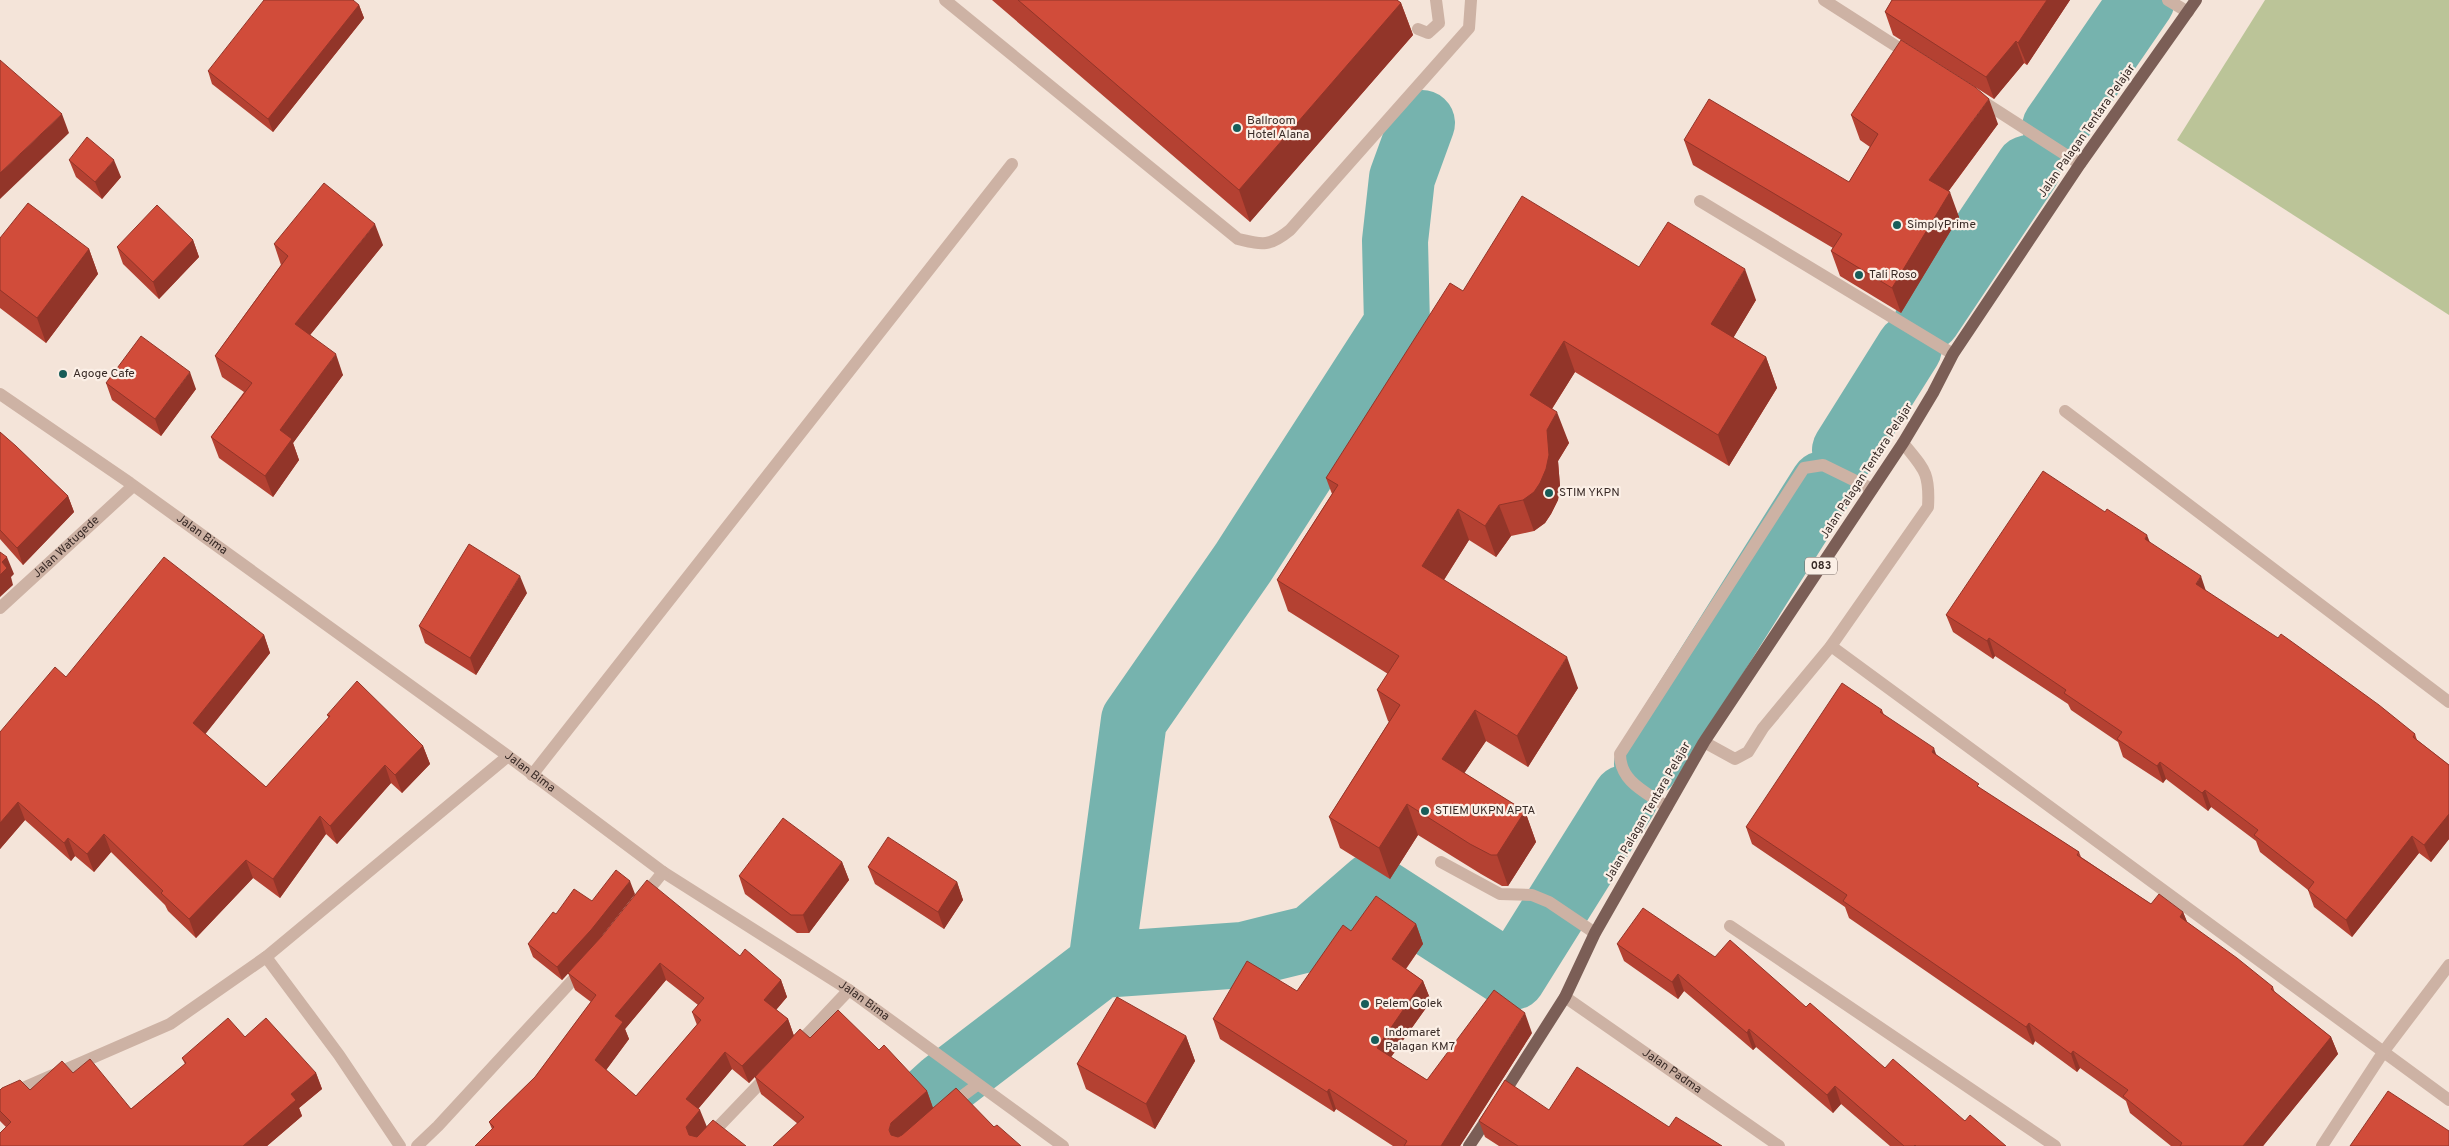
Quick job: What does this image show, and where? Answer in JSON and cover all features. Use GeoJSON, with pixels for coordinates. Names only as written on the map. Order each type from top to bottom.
{"type":"FeatureCollection","features":[{"type":"Feature","properties":{"kind":"main road","name":"Jalan Palagan Tentara Pelajar"},"geometry":{"type":"LineString","coordinates":[[1469,1146],[1566,997],[1595,933],[1704,742],[1902,443],[1933,393],[1953,354],[2080,164],[2196,0]]}},
{"type":"Feature","properties":{"kind":"street"},"geometry":{"type":"LineString","coordinates":[[945,0],[1238,240],[1265,246],[1279,239],[1290,230],[1469,28],[1471,0]]}},
{"type":"Feature","properties":{"kind":"street"},"geometry":{"type":"LineString","coordinates":[[1418,30],[1428,33],[1439,23],[1436,0]]}},
{"type":"Feature","properties":{"kind":"street"},"geometry":{"type":"LineString","coordinates":[[1824,0],[1923,64]]}},
{"type":"Feature","properties":{"kind":"street"},"geometry":{"type":"LineString","coordinates":[[2168,0],[2188,12]]}},
{"type":"Feature","properties":{"kind":"street"},"geometry":{"type":"LineString","coordinates":[[1965,90],[2080,164]]}},
{"type":"Feature","properties":{"kind":"street"},"geometry":{"type":"LineString","coordinates":[[532,775],[1012,164]]}},
{"type":"Feature","properties":{"kind":"street"},"geometry":{"type":"LineString","coordinates":[[1700,201],[1953,354]]}},
{"type":"Feature","properties":{"kind":"street","name":"Jalan Bima"},"geometry":{"type":"LineString","coordinates":[[0,394],[133,486],[508,756],[663,872],[849,990],[1062,1146]]}},
{"type":"Feature","properties":{"kind":"street"},"geometry":{"type":"LineString","coordinates":[[2065,411],[2449,702]]}},
{"type":"Feature","properties":{"kind":"street"},"geometry":{"type":"LineString","coordinates":[[1704,742],[1735,759],[1748,752],[1763,728],[1831,646],[1928,507],[1929,486],[1926,470],[1902,443]]}},
{"type":"Feature","properties":{"kind":"street"},"geometry":{"type":"LineString","coordinates":[[1667,807],[1626,777],[1620,766],[1620,754],[1804,468],[1823,465],[1872,488]]}},
{"type":"Feature","properties":{"kind":"street","name":"Jalan Watugede"},"geometry":{"type":"LineString","coordinates":[[0,608],[133,486]]}},
{"type":"Feature","properties":{"kind":"street"},"geometry":{"type":"LineString","coordinates":[[1831,646],[2449,1100]]}},
{"type":"Feature","properties":{"kind":"street"},"geometry":{"type":"LineString","coordinates":[[0,1098],[170,1024],[266,957],[508,756]]}},
{"type":"Feature","properties":{"kind":"street"},"geometry":{"type":"LineString","coordinates":[[1441,862],[1500,894],[1532,896],[1549,902],[1595,933]]}},
{"type":"Feature","properties":{"kind":"street"},"geometry":{"type":"LineString","coordinates":[[632,910],[663,872]]}},
{"type":"Feature","properties":{"kind":"street"},"geometry":{"type":"LineString","coordinates":[[1730,926],[2055,1146]]}},
{"type":"Feature","properties":{"kind":"street"},"geometry":{"type":"LineString","coordinates":[[266,957],[339,1055],[400,1146]]}},
{"type":"Feature","properties":{"kind":"street"},"geometry":{"type":"LineString","coordinates":[[417,1146],[438,1126],[589,962]]}},
{"type":"Feature","properties":{"kind":"street"},"geometry":{"type":"LineString","coordinates":[[2322,1146],[2384,1051],[2449,965]]}},
{"type":"Feature","properties":{"kind":"street"},"geometry":{"type":"LineString","coordinates":[[700,1146],[849,990]]}},
{"type":"Feature","properties":{"kind":"street","name":"Jalan Padma"},"geometry":{"type":"LineString","coordinates":[[1566,997],[1779,1146]]}},
{"type":"Feature","properties":{"kind":"street"},"geometry":{"type":"LineString","coordinates":[[940,1114],[974,1083]]}},
{"type":"Feature","properties":{"kind":"green space"},"geometry":{"type":"Polygon","coordinates":[[[2265,0],[2449,0],[2449,315],[2177,140],[2265,0]]]}},
{"type":"Feature","properties":{"kind":"building"},"geometry":{"type":"Polygon","coordinates":[[[264,0],[353,0],[359,5],[268,119],[208,71],[264,0]]]}},
{"type":"Feature","properties":{"kind":"building","name":"Ballroom Hotel Alana"},"geometry":{"type":"Polygon","coordinates":[[[1018,0],[1397,0],[1401,3],[1239,190],[1018,0]]]}},
{"type":"Feature","properties":{"kind":"building"},"geometry":{"type":"Polygon","coordinates":[[[1892,0],[2047,0],[2018,43],[2016,41],[1986,77],[1885,12],[1892,0]]]}},
{"type":"Feature","properties":{"kind":"building"},"geometry":{"type":"Polygon","coordinates":[[[1901,40],[1975,87],[1989,99],[1929,180],[1950,192],[1892,288],[1831,251],[1842,234],[1684,140],[1709,99],[1849,182],[1878,134],[1851,115],[1901,40]]]}},
{"type":"Feature","properties":{"kind":"building"},"geometry":{"type":"Polygon","coordinates":[[[0,60],[62,114],[0,173],[0,60]]]}},
{"type":"Feature","properties":{"kind":"building"},"geometry":{"type":"Polygon","coordinates":[[[87,137],[114,160],[95,182],[69,160],[87,137]]]}},
{"type":"Feature","properties":{"kind":"building"},"geometry":{"type":"Polygon","coordinates":[[[324,183],[375,224],[295,324],[336,354],[280,430],[292,439],[265,476],[211,437],[252,383],[215,356],[288,256],[274,244],[324,183]]]}},
{"type":"Feature","properties":{"kind":"building"},"geometry":{"type":"Polygon","coordinates":[[[1522,196],[1639,267],[1668,222],[1745,269],[1711,324],[1766,357],[1718,435],[1564,341],[1530,395],[1557,412],[1547,430],[1549,455],[1540,483],[1534,492],[1523,500],[1499,505],[1485,526],[1458,509],[1422,566],[1567,657],[1517,736],[1475,710],[1442,759],[1525,811],[1497,855],[1491,855],[1407,804],[1379,848],[1329,817],[1400,705],[1377,690],[1399,656],[1277,580],[1338,485],[1326,478],[1450,283],[1463,291],[1522,196]]]}},
{"type":"Feature","properties":{"kind":"building"},"geometry":{"type":"Polygon","coordinates":[[[28,203],[89,249],[37,318],[0,290],[0,238],[28,203]]]}},
{"type":"Feature","properties":{"kind":"building"},"geometry":{"type":"Polygon","coordinates":[[[157,205],[193,240],[153,282],[117,247],[157,205]]]}},
{"type":"Feature","properties":{"kind":"building"},"geometry":{"type":"Polygon","coordinates":[[[141,336],[190,372],[155,419],[106,383],[141,336]]]}},
{"type":"Feature","properties":{"kind":"building"},"geometry":{"type":"Polygon","coordinates":[[[0,432],[68,496],[17,548],[0,530],[0,432]]]}},
{"type":"Feature","properties":{"kind":"building"},"geometry":{"type":"Polygon","coordinates":[[[2043,471],[2105,512],[2107,509],[2147,535],[2145,539],[2201,576],[2196,584],[2278,638],[2281,634],[2379,705],[2415,734],[2413,737],[2449,765],[2449,814],[2424,845],[2412,836],[2346,920],[2308,890],[2314,882],[2254,835],[2258,830],[2205,790],[2202,793],[2160,762],[2157,766],[2117,739],[2122,732],[2064,693],[2066,690],[1989,638],[1987,641],[1946,615],[2043,471]]]}},
{"type":"Feature","properties":{"kind":"building"},"geometry":{"type":"Polygon","coordinates":[[[469,544],[520,576],[470,658],[419,626],[469,544]]]}},
{"type":"Feature","properties":{"kind":"building"},"geometry":{"type":"Polygon","coordinates":[[[0,552],[7,557],[2,562],[7,568],[0,575],[0,552]]]}},
{"type":"Feature","properties":{"kind":"building"},"geometry":{"type":"Polygon","coordinates":[[[164,557],[264,635],[193,723],[266,787],[330,716],[327,715],[357,681],[423,746],[395,775],[385,765],[330,826],[320,816],[273,879],[246,860],[189,919],[104,834],[87,854],[68,838],[64,843],[18,802],[0,823],[0,732],[55,667],[66,677],[164,557]]]}},
{"type":"Feature","properties":{"kind":"building"},"geometry":{"type":"Polygon","coordinates":[[[1842,683],[1882,710],[1880,712],[1934,748],[1932,752],[1979,784],[1977,786],[2079,852],[2077,855],[2151,904],[2159,894],[2183,912],[2180,917],[2237,958],[2273,987],[2271,989],[2331,1037],[2243,1146],[2180,1146],[2182,1143],[2123,1096],[2128,1090],[2073,1051],[2071,1054],[2029,1023],[2026,1027],[1843,901],[1847,895],[1746,827],[1842,683]]]}},
{"type":"Feature","properties":{"kind":"building"},"geometry":{"type":"Polygon","coordinates":[[[783,818],[842,862],[803,915],[791,915],[739,876],[783,818]]]}},
{"type":"Feature","properties":{"kind":"building"},"geometry":{"type":"Polygon","coordinates":[[[888,837],[957,882],[938,912],[868,867],[888,837]]]}},
{"type":"Feature","properties":{"kind":"building"},"geometry":{"type":"Polygon","coordinates":[[[616,870],[630,881],[591,930],[557,967],[528,944],[553,912],[556,914],[574,889],[592,901],[616,870]]]}},
{"type":"Feature","properties":{"kind":"building"},"geometry":{"type":"Polygon","coordinates":[[[647,880],[740,956],[745,949],[781,980],[764,1000],[788,1019],[742,1066],[725,1052],[686,1099],[700,1110],[686,1127],[689,1135],[697,1137],[713,1120],[746,1146],[475,1146],[494,1127],[489,1122],[535,1077],[596,995],[568,973],[602,936],[647,880]],[[660,963],[615,1016],[623,1022],[595,1060],[636,1096],[701,1020],[692,1012],[704,998],[660,963]]]}},
{"type":"Feature","properties":{"kind":"building"},"geometry":{"type":"Polygon","coordinates":[[[1376,896],[1416,924],[1392,959],[1423,981],[1377,1048],[1427,1080],[1494,990],[1525,1013],[1441,1146],[1404,1146],[1407,1141],[1329,1089],[1327,1092],[1213,1019],[1247,961],[1297,991],[1343,925],[1351,931],[1376,896]]]}},
{"type":"Feature","properties":{"kind":"building"},"geometry":{"type":"Polygon","coordinates":[[[1643,908],[1715,957],[1730,940],[1806,1007],[1810,1003],[1885,1068],[1893,1059],[1965,1121],[1970,1115],[2006,1146],[1904,1146],[1835,1086],[1827,1095],[1749,1029],[1747,1033],[1678,974],[1672,982],[1617,944],[1643,908]]]}},
{"type":"Feature","properties":{"kind":"building"},"geometry":{"type":"Polygon","coordinates":[[[1117,997],[1186,1036],[1146,1104],[1077,1064],[1117,997]]]}},
{"type":"Feature","properties":{"kind":"building"},"geometry":{"type":"Polygon","coordinates":[[[838,1010],[879,1050],[884,1045],[927,1091],[891,1123],[889,1130],[891,1135],[898,1137],[902,1135],[956,1088],[994,1127],[997,1125],[1021,1146],[773,1146],[804,1117],[755,1077],[800,1029],[810,1038],[838,1010]]]}},
{"type":"Feature","properties":{"kind":"building"},"geometry":{"type":"Polygon","coordinates":[[[228,1018],[245,1037],[266,1018],[316,1073],[291,1094],[296,1100],[243,1146],[0,1146],[0,1133],[11,1122],[0,1111],[0,1090],[2,1088],[20,1080],[30,1090],[62,1061],[73,1073],[90,1059],[131,1109],[186,1063],[182,1058],[228,1018]]]}},
{"type":"Feature","properties":{"kind":"building"},"geometry":{"type":"Polygon","coordinates":[[[1577,1067],[1669,1127],[1676,1117],[1722,1146],[1518,1146],[1479,1121],[1505,1080],[1549,1110],[1577,1067]]]}},
{"type":"Feature","properties":{"kind":"building"},"geometry":{"type":"Polygon","coordinates":[[[2388,1091],[2449,1131],[2449,1146],[2350,1146],[2388,1091]]]}},
{"type":"Feature","properties":{"kind":"waterway"},"geometry":{"type":"LineString","coordinates":[[2055,127],[2142,0]]}},
{"type":"Feature","properties":{"kind":"waterway"},"geometry":{"type":"LineString","coordinates":[[1101,965],[1134,720],[1243,563],[1397,324],[1395,241],[1402,178],[1422,123]]}},
{"type":"Feature","properties":{"kind":"waterway"},"geometry":{"type":"LineString","coordinates":[[1928,318],[2028,168]]}},
{"type":"Feature","properties":{"kind":"waterway"},"geometry":{"type":"LineString","coordinates":[[1845,450],[1909,348]]}},
{"type":"Feature","properties":{"kind":"waterway"},"geometry":{"type":"LineString","coordinates":[[1647,764],[1823,484]]}},
{"type":"Feature","properties":{"kind":"waterway"},"geometry":{"type":"LineString","coordinates":[[877,1146],[944,1085],[1101,965],[1243,955],[1312,938],[1372,886],[1513,977],[1625,798]]}},
{"type":"Feature","properties":{"kind":"place","name":"Ballroom Hotel Alana"},"geometry":{"type":"Point","coordinates":[1237,128]}},
{"type":"Feature","properties":{"kind":"place","name":"SimplyPrime"},"geometry":{"type":"Point","coordinates":[1897,225]}},
{"type":"Feature","properties":{"kind":"place","name":"Tali Roso"},"geometry":{"type":"Point","coordinates":[1859,275]}},
{"type":"Feature","properties":{"kind":"place","name":"Agoge Cafe"},"geometry":{"type":"Point","coordinates":[63,374]}},
{"type":"Feature","properties":{"kind":"place","name":"STIM YKPN"},"geometry":{"type":"Point","coordinates":[1549,493]}},
{"type":"Feature","properties":{"kind":"place","name":"STIEM UKPN APTA"},"geometry":{"type":"Point","coordinates":[1425,811]}},
{"type":"Feature","properties":{"kind":"place","name":"Pelem Golek"},"geometry":{"type":"Point","coordinates":[1365,1004]}},
{"type":"Feature","properties":{"kind":"place","name":"Indomaret Palagan KM7"},"geometry":{"type":"Point","coordinates":[1375,1040]}}]}
